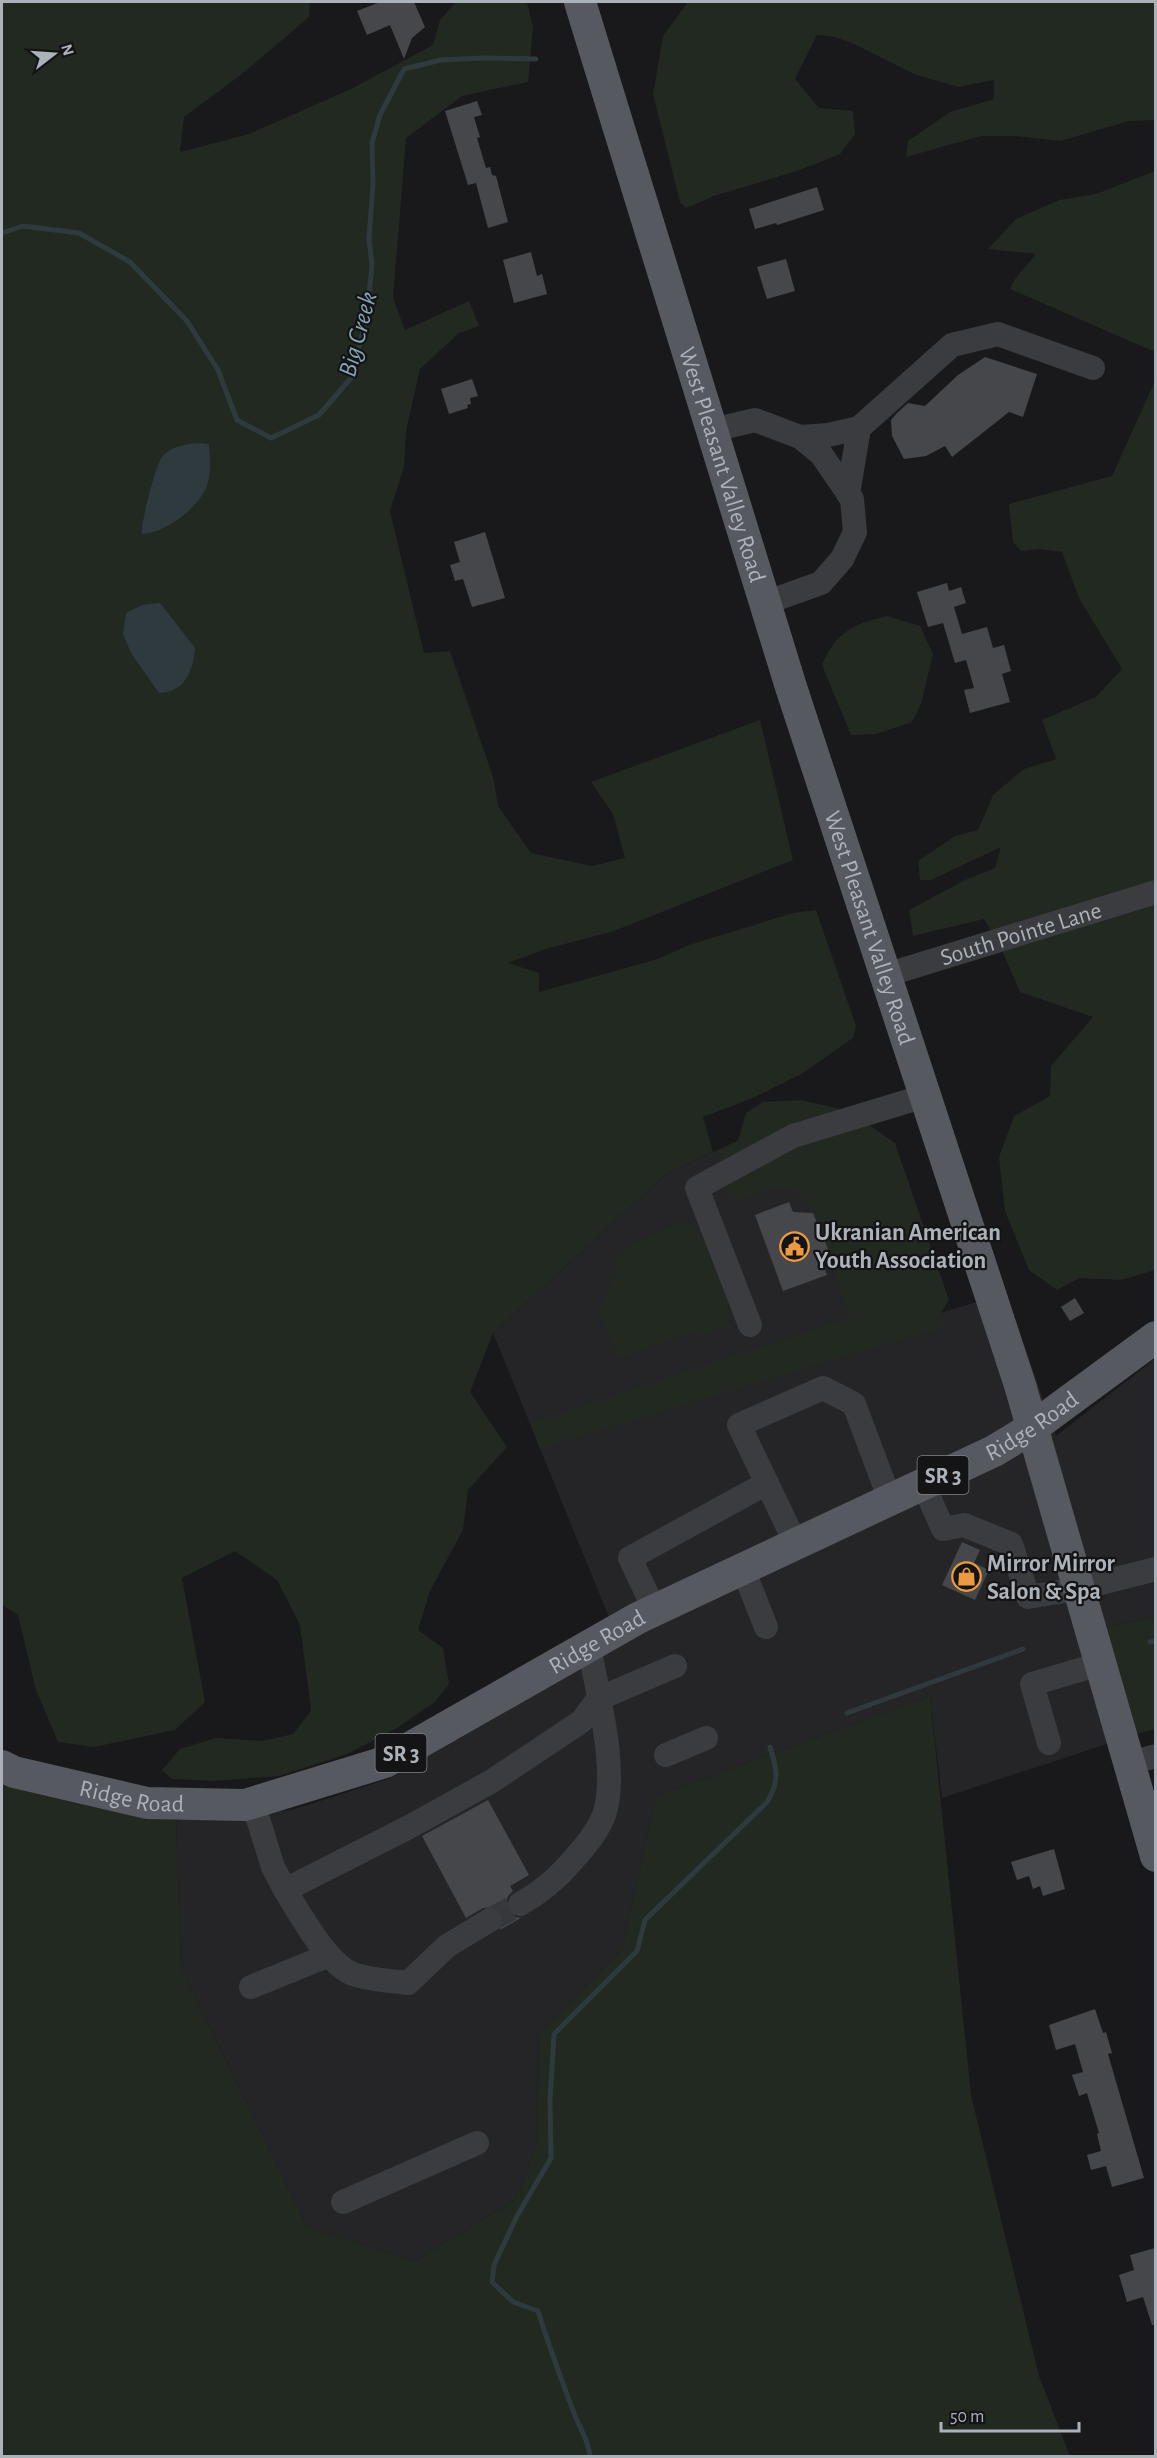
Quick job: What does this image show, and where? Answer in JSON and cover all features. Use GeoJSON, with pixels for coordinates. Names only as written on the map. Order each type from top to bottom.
{"type":"FeatureCollection","features":[{"type":"Feature","properties":{"kind":"main road","name":"West Pleasant Valley Road"},"geometry":{"type":"LineString","coordinates":[[580,2],[765,603],[1032,1428],[1100,1664],[1142,1760],[1155,1856]]}},
{"type":"Feature","properties":{"kind":"main road","name":"Ridge Road"},"geometry":{"type":"LineString","coordinates":[[2,1766],[14,1772],[147,1803],[245,1805],[384,1762],[655,1611],[994,1451],[1032,1428],[1155,1337]]}},
{"type":"Feature","properties":{"kind":"street"},"geometry":{"type":"LineString","coordinates":[[800,437],[828,435],[859,428],[952,345],[998,333],[1093,369]]}},
{"type":"Feature","properties":{"kind":"street"},"geometry":{"type":"LineString","coordinates":[[713,430],[755,420],[800,437],[821,454],[852,499],[855,532],[842,559],[821,583],[765,603]]}},
{"type":"Feature","properties":{"kind":"street"},"geometry":{"type":"LineString","coordinates":[[848,494],[859,428]]}},
{"type":"Feature","properties":{"kind":"street","name":"South Pointe Lane"},"geometry":{"type":"LineString","coordinates":[[886,975],[1155,892]]}},
{"type":"Feature","properties":{"kind":"street"},"geometry":{"type":"LineString","coordinates":[[750,1325],[697,1188],[793,1136],[925,1096]]}},
{"type":"Feature","properties":{"kind":"street"},"geometry":{"type":"LineString","coordinates":[[796,1544],[739,1425],[823,1388],[854,1404],[890,1500]]}},
{"type":"Feature","properties":{"kind":"street"},"geometry":{"type":"LineString","coordinates":[[655,1611],[630,1558],[766,1483]]}},
{"type":"Feature","properties":{"kind":"street"},"geometry":{"type":"LineString","coordinates":[[923,1484],[943,1529],[964,1525],[1011,1544],[1028,1597],[1077,1589],[1155,1569]]}},
{"type":"Feature","properties":{"kind":"street"},"geometry":{"type":"LineString","coordinates":[[743,1569],[766,1627]]}},
{"type":"Feature","properties":{"kind":"street"},"geometry":{"type":"LineString","coordinates":[[520,1904],[539,1894],[556,1879],[591,1839],[605,1813],[608,1773],[589,1646]]}},
{"type":"Feature","properties":{"kind":"street"},"geometry":{"type":"LineString","coordinates":[[1049,1743],[1032,1684],[1100,1664]]}},
{"type":"Feature","properties":{"kind":"street"},"geometry":{"type":"LineString","coordinates":[[285,1890],[411,1826],[492,1780],[582,1721],[598,1699],[675,1666]]}},
{"type":"Feature","properties":{"kind":"street"},"geometry":{"type":"LineString","coordinates":[[666,1755],[706,1738]]}},
{"type":"Feature","properties":{"kind":"street"},"geometry":{"type":"LineString","coordinates":[[253,1803],[273,1867],[285,1890],[327,1956],[354,1975],[408,1983],[447,1946],[490,1920]]}},
{"type":"Feature","properties":{"kind":"street"},"geometry":{"type":"LineString","coordinates":[[250,1988],[327,1956]]}},
{"type":"Feature","properties":{"kind":"street"},"geometry":{"type":"LineString","coordinates":[[343,2202],[477,2143]]}},
{"type":"Feature","properties":{"kind":"shaded area"},"geometry":{"type":"Polygon","coordinates":[[[2,2],[310,2],[309,17],[242,74],[184,117],[180,152],[249,134],[351,89],[433,45],[440,20],[456,2],[527,2],[533,27],[528,82],[462,96],[406,138],[393,298],[405,330],[469,301],[479,326],[459,333],[420,369],[406,431],[404,467],[390,511],[424,653],[450,651],[493,777],[498,806],[531,853],[592,866],[625,858],[613,814],[591,782],[760,720],[793,860],[614,931],[546,949],[508,963],[539,973],[539,992],[658,959],[689,945],[793,913],[816,910],[856,1026],[853,1038],[803,1073],[755,1097],[703,1117],[713,1152],[666,1174],[493,1333],[470,1392],[507,1447],[468,1490],[463,1530],[430,1591],[418,1630],[443,1648],[449,1684],[435,1702],[397,1728],[347,1754],[279,1776],[214,1781],[172,1779],[162,1770],[180,1749],[216,1738],[262,1741],[293,1734],[311,1711],[300,1625],[277,1580],[235,1551],[182,1578],[205,1702],[175,1730],[94,1747],[58,1742],[36,1690],[18,1615],[2,1605],[2,2]]]}},
{"type":"Feature","properties":{"kind":"shaded area"},"geometry":{"type":"Polygon","coordinates":[[[688,2],[1155,2],[1155,120],[1129,121],[1060,141],[1016,136],[981,136],[906,157],[908,141],[950,112],[994,99],[994,80],[958,87],[914,74],[854,44],[835,37],[817,35],[795,79],[819,108],[853,111],[855,134],[840,154],[797,171],[714,196],[686,208],[680,202],[653,94],[663,36],[688,2]]]}},
{"type":"Feature","properties":{"kind":"shaded area"},"geometry":{"type":"Polygon","coordinates":[[[1155,171],[1155,352],[1010,289],[1015,279],[1036,254],[988,249],[1016,219],[1059,200],[1096,194],[1155,171]]]}},
{"type":"Feature","properties":{"kind":"shaded area"},"geometry":{"type":"Polygon","coordinates":[[[1155,381],[1155,1270],[1121,1280],[1079,1278],[1057,1290],[1029,1270],[1005,1211],[999,1157],[1014,1116],[1050,1096],[1051,1066],[1093,1017],[1020,992],[1000,946],[984,919],[913,936],[909,910],[965,880],[995,868],[1001,847],[931,880],[920,880],[918,861],[955,836],[978,830],[993,795],[1024,769],[1056,759],[1042,720],[1096,697],[1122,669],[1079,598],[1062,552],[1039,549],[1021,551],[1013,542],[1009,504],[1112,476],[1155,381]]]}},
{"type":"Feature","properties":{"kind":"shaded area"},"geometry":{"type":"Polygon","coordinates":[[[196,443],[209,444],[210,459],[208,482],[199,500],[182,517],[162,529],[142,534],[149,495],[162,457],[174,448],[196,443]]]}},
{"type":"Feature","properties":{"kind":"shaded area"},"geometry":{"type":"Polygon","coordinates":[[[160,603],[195,648],[190,672],[186,679],[175,689],[159,693],[131,653],[123,634],[126,613],[142,605],[160,603]]]}},
{"type":"Feature","properties":{"kind":"shaded area"},"geometry":{"type":"Polygon","coordinates":[[[887,616],[920,626],[933,654],[921,704],[912,722],[876,734],[851,735],[822,665],[833,645],[847,631],[864,622],[887,616]]]}},
{"type":"Feature","properties":{"kind":"shaded area"},"geometry":{"type":"Polygon","coordinates":[[[801,1100],[849,1111],[895,1143],[949,1300],[937,1319],[945,1328],[540,1449],[530,1424],[851,1317],[840,1290],[816,1211],[794,1190],[773,1189],[734,1203],[724,1187],[718,1150],[738,1141],[746,1113],[763,1102],[801,1100]]]}},
{"type":"Feature","properties":{"kind":"shaded area"},"geometry":{"type":"Polygon","coordinates":[[[790,1116],[869,1335],[1006,1293],[1056,1436],[1155,1359],[1155,1617],[1105,1627],[1137,1734],[942,1798],[930,1696],[656,1796],[622,1949],[539,2034],[537,2145],[516,2199],[415,2261],[307,2227],[181,1968],[176,1820],[292,1810],[391,1778],[619,1642],[493,1333],[666,1174],[790,1116]]]}},
{"type":"Feature","properties":{"kind":"shaded area"},"geometry":{"type":"Polygon","coordinates":[[[681,1222],[692,1225],[703,1238],[728,1300],[728,1326],[705,1335],[690,1334],[618,1359],[600,1316],[603,1300],[617,1269],[618,1256],[626,1246],[681,1222]]]}},
{"type":"Feature","properties":{"kind":"shaded area"},"geometry":{"type":"Polygon","coordinates":[[[1155,1617],[1155,1729],[1137,1734],[1105,1627],[1155,1617]]]}},
{"type":"Feature","properties":{"kind":"shaded area"},"geometry":{"type":"Polygon","coordinates":[[[930,1696],[971,2095],[1039,2376],[1070,2456],[2,2456],[2,1780],[176,1820],[181,1968],[307,2227],[415,2261],[516,2199],[537,2145],[539,2034],[622,1949],[656,1796],[930,1696]]]}},
{"type":"Feature","properties":{"kind":"building"},"geometry":{"type":"Polygon","coordinates":[[[380,2],[414,2],[425,27],[412,38],[404,59],[390,25],[367,35],[357,11],[380,2]]]}},
{"type":"Feature","properties":{"kind":"building"},"geometry":{"type":"Polygon","coordinates":[[[477,101],[482,115],[474,117],[480,137],[477,138],[486,168],[490,167],[492,175],[496,176],[508,222],[488,228],[476,183],[468,185],[445,111],[477,101]]]}},
{"type":"Feature","properties":{"kind":"building"},"geometry":{"type":"Polygon","coordinates":[[[817,187],[824,210],[777,225],[776,223],[755,229],[749,209],[817,187]]]}},
{"type":"Feature","properties":{"kind":"building"},"geometry":{"type":"Polygon","coordinates":[[[531,252],[537,276],[542,274],[547,294],[514,303],[503,260],[531,252]]]}},
{"type":"Feature","properties":{"kind":"building"},"geometry":{"type":"Polygon","coordinates":[[[786,259],[795,291],[767,299],[757,267],[786,259]]]}},
{"type":"Feature","properties":{"kind":"building"},"geometry":{"type":"Polygon","coordinates":[[[985,357],[1037,374],[1023,417],[1009,412],[952,457],[945,446],[926,456],[904,459],[892,436],[891,420],[908,403],[925,406],[958,375],[985,357]]]}},
{"type":"Feature","properties":{"kind":"building"},"geometry":{"type":"Polygon","coordinates":[[[472,379],[478,396],[470,398],[471,404],[467,405],[468,408],[449,414],[441,389],[472,379]]]}},
{"type":"Feature","properties":{"kind":"building"},"geometry":{"type":"Polygon","coordinates":[[[485,532],[505,598],[472,607],[463,579],[455,581],[450,565],[460,562],[454,542],[485,532]]]}},
{"type":"Feature","properties":{"kind":"building"},"geometry":{"type":"Polygon","coordinates":[[[947,583],[949,591],[961,587],[966,603],[954,607],[962,634],[987,627],[993,648],[1004,645],[1011,671],[1002,674],[1010,702],[970,713],[964,690],[974,688],[966,660],[955,663],[943,623],[928,627],[917,592],[947,583]]]}},
{"type":"Feature","properties":{"kind":"building","name":"Ukranian American Youth Association"},"geometry":{"type":"Polygon","coordinates":[[[789,1202],[793,1212],[813,1213],[831,1256],[827,1263],[823,1264],[827,1275],[783,1291],[755,1215],[789,1202]]]}},
{"type":"Feature","properties":{"kind":"building"},"geometry":{"type":"Polygon","coordinates":[[[1075,1298],[1084,1313],[1070,1321],[1061,1307],[1075,1298]]]}},
{"type":"Feature","properties":{"kind":"building","name":"Mirror Mirror Salon & Spa"},"geometry":{"type":"Polygon","coordinates":[[[962,1542],[980,1550],[974,1563],[989,1570],[975,1600],[942,1585],[962,1542]]]}},
{"type":"Feature","properties":{"kind":"building"},"geometry":{"type":"Polygon","coordinates":[[[488,1800],[529,1875],[510,1886],[513,1891],[506,1903],[507,1911],[512,1916],[521,1918],[500,1930],[504,1919],[502,1912],[496,1907],[483,1908],[466,1918],[422,1836],[488,1800]]]}},
{"type":"Feature","properties":{"kind":"building"},"geometry":{"type":"Polygon","coordinates":[[[1054,1849],[1065,1889],[1043,1896],[1040,1886],[1033,1889],[1029,1876],[1017,1880],[1011,1862],[1054,1849]]]}},
{"type":"Feature","properties":{"kind":"building"},"geometry":{"type":"Polygon","coordinates":[[[1095,2009],[1103,2033],[1106,2032],[1112,2053],[1108,2054],[1144,2178],[1112,2187],[1106,2166],[1091,2170],[1087,2155],[1101,2151],[1097,2134],[1099,2133],[1087,2093],[1079,2096],[1072,2075],[1083,2072],[1075,2044],[1056,2050],[1049,2025],[1095,2009]]]}},
{"type":"Feature","properties":{"kind":"building"},"geometry":{"type":"Polygon","coordinates":[[[1155,2248],[1155,2325],[1152,2325],[1143,2297],[1127,2302],[1119,2275],[1134,2270],[1130,2255],[1155,2248]]]}},
{"type":"Feature","properties":{"kind":"waterway","name":"Big Creek"},"geometry":{"type":"LineString","coordinates":[[2,233],[23,226],[79,233],[130,262],[187,321],[218,370],[237,420],[271,438],[319,415],[351,378],[367,315],[372,264],[369,239],[373,184],[372,143],[380,115],[404,69],[441,60],[536,59]]}},
{"type":"Feature","properties":{"kind":"waterway"},"geometry":{"type":"LineString","coordinates":[[1150,1642],[1156,1641]]}},
{"type":"Feature","properties":{"kind":"waterway"},"geometry":{"type":"LineString","coordinates":[[847,1713],[1023,1649]]}},
{"type":"Feature","properties":{"kind":"waterway"},"geometry":{"type":"LineString","coordinates":[[590,2456],[588,2444],[564,2388],[538,2311],[513,2302],[492,2282],[494,2265],[517,2216],[551,2158],[550,2101],[554,2034],[637,1951],[645,1920],[767,1802],[776,1781],[770,1747]]}},
{"type":"Feature","properties":{"kind":"tunnel"},"geometry":{"type":"LineString","coordinates":[[490,1920],[520,1904]]}},
{"type":"Feature","properties":{"kind":"place","name":"Ukranian American Youth Association"},"geometry":{"type":"Point","coordinates":[794,1246]}},
{"type":"Feature","properties":{"kind":"place","name":"Mirror Mirror Salon & Spa"},"geometry":{"type":"Point","coordinates":[966,1577]}}]}
